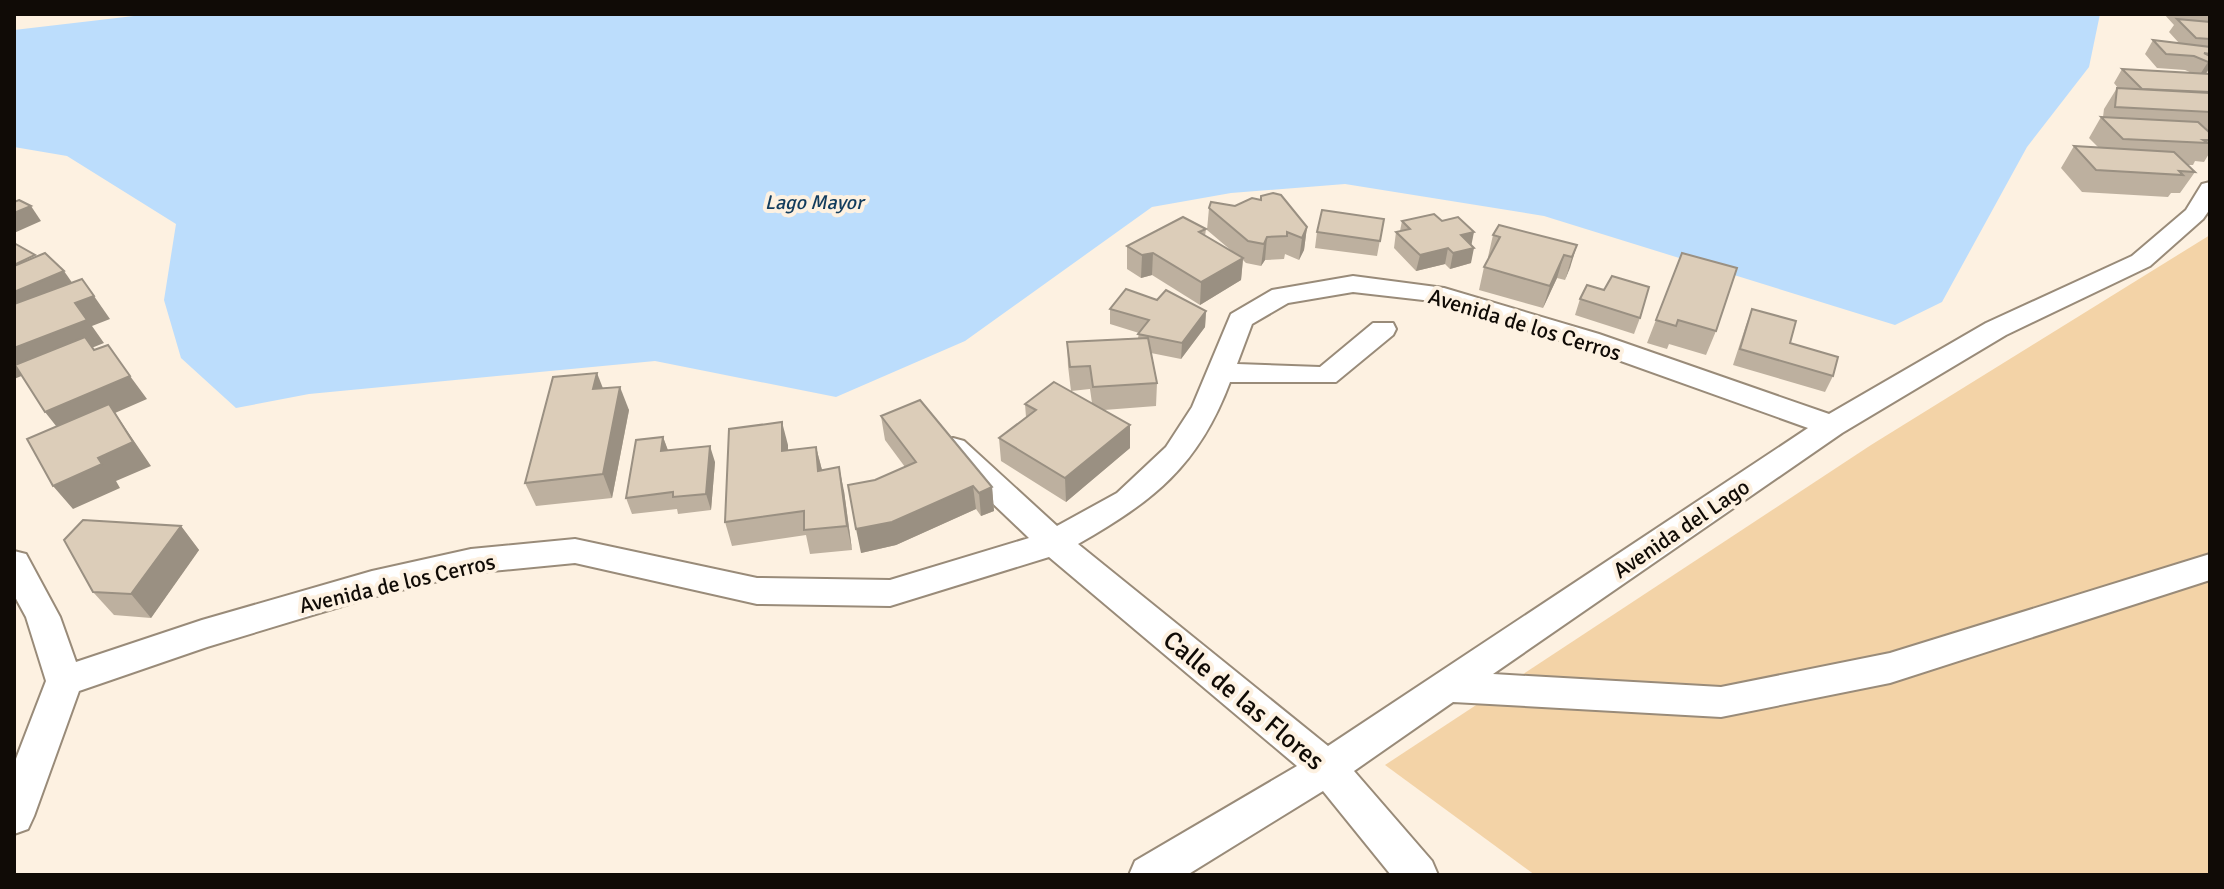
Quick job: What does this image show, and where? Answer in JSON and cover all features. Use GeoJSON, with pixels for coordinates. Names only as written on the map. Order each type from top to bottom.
{"type":"FeatureCollection","features":[{"type":"Feature","properties":{"kind":"street","name":"Avenida del Lago"},"geometry":{"type":"LineString","coordinates":[[1150,875],[1327,768],[1832,426],[1996,329],[2141,261],[2195,214],[2210,189]]}},
{"type":"Feature","properties":{"kind":"street","name":"Avenida de los Cerros"},"geometry":{"type":"LineString","coordinates":[[64,681],[344,592],[471,561],[575,551],[757,591],[890,593],[1054,543],[1128,501],[1177,454],[1206,407],[1240,320],[1281,296],[1353,284],[1435,294],[1589,340],[1832,426]]}},
{"type":"Feature","properties":{"kind":"street"},"geometry":{"type":"LineString","coordinates":[[1219,373],[1326,376],[1383,329]]}},
{"type":"Feature","properties":{"kind":"street","name":"Calle de las Flores"},"geometry":{"type":"LineString","coordinates":[[936,432],[1054,543],[1327,768],[1417,875]]}},
{"type":"Feature","properties":{"kind":"street"},"geometry":{"type":"LineString","coordinates":[[14,563],[43,617],[64,681],[14,816]]}},
{"type":"Feature","properties":{"kind":"street"},"geometry":{"type":"LineString","coordinates":[[1446,687],[1721,702],[1890,668],[2210,567]]}},
{"type":"Feature","properties":{"kind":"shaded area"},"geometry":{"type":"Polygon","coordinates":[[[2210,235],[2210,875],[1535,875],[1385,765],[1871,445],[2210,235]]]}},
{"type":"Feature","properties":{"kind":"water","name":"Lago Mayor"},"geometry":{"type":"Polygon","coordinates":[[[151,14],[2100,14],[2089,67],[2027,147],[1942,302],[1895,325],[1544,216],[1345,184],[1231,193],[1152,207],[965,341],[836,397],[655,361],[309,394],[236,408],[181,358],[164,300],[176,224],[67,156],[14,147],[14,30],[151,14]]]}},
{"type":"Feature","properties":{"kind":"building"},"geometry":{"type":"Polygon","coordinates":[[[2177,19],[2210,22],[2210,39],[2196,38],[2177,19]]]}},
{"type":"Feature","properties":{"kind":"building"},"geometry":{"type":"Polygon","coordinates":[[[2153,40],[2210,47],[2210,54],[2204,53],[2210,56],[2210,61],[2194,56],[2166,54],[2153,40]]]}},
{"type":"Feature","properties":{"kind":"building"},"geometry":{"type":"Polygon","coordinates":[[[2122,69],[2210,74],[2210,92],[2142,89],[2122,69]]]}},
{"type":"Feature","properties":{"kind":"building"},"geometry":{"type":"Polygon","coordinates":[[[2117,88],[2210,93],[2210,112],[2115,107],[2117,88]]]}},
{"type":"Feature","properties":{"kind":"building"},"geometry":{"type":"Polygon","coordinates":[[[2101,117],[2198,122],[2210,133],[2210,140],[2203,140],[2208,143],[2123,139],[2101,117]]]}},
{"type":"Feature","properties":{"kind":"building"},"geometry":{"type":"Polygon","coordinates":[[[2074,146],[2174,152],[2195,172],[2179,171],[2183,175],[2096,170],[2074,146]]]}},
{"type":"Feature","properties":{"kind":"building"},"geometry":{"type":"Polygon","coordinates":[[[1281,195],[1307,227],[1302,238],[1287,232],[1287,236],[1267,237],[1264,244],[1248,241],[1209,208],[1211,202],[1235,206],[1252,198],[1261,200],[1261,196],[1281,195]]]}},
{"type":"Feature","properties":{"kind":"building"},"geometry":{"type":"Polygon","coordinates":[[[19,200],[31,206],[14,213],[14,202],[19,200]]]}},
{"type":"Feature","properties":{"kind":"building"},"geometry":{"type":"Polygon","coordinates":[[[1322,210],[1384,219],[1380,241],[1317,232],[1322,210]]]}},
{"type":"Feature","properties":{"kind":"building"},"geometry":{"type":"Polygon","coordinates":[[[1434,214],[1442,221],[1458,217],[1474,232],[1461,235],[1474,248],[1453,253],[1448,248],[1420,255],[1396,232],[1410,229],[1402,221],[1434,214]]]}},
{"type":"Feature","properties":{"kind":"building"},"geometry":{"type":"Polygon","coordinates":[[[1183,217],[1206,229],[1199,232],[1243,258],[1201,282],[1153,253],[1142,255],[1127,246],[1183,217]]]}},
{"type":"Feature","properties":{"kind":"building"},"geometry":{"type":"Polygon","coordinates":[[[1499,225],[1577,245],[1572,257],[1564,255],[1550,286],[1484,267],[1500,237],[1493,235],[1499,225]]]}},
{"type":"Feature","properties":{"kind":"building"},"geometry":{"type":"Polygon","coordinates":[[[14,243],[35,255],[14,265],[14,243]]]}},
{"type":"Feature","properties":{"kind":"building"},"geometry":{"type":"Polygon","coordinates":[[[45,253],[64,271],[14,292],[14,266],[45,253]]]}},
{"type":"Feature","properties":{"kind":"building"},"geometry":{"type":"Polygon","coordinates":[[[1682,253],[1737,268],[1716,331],[1678,320],[1676,326],[1656,320],[1682,253]]]}},
{"type":"Feature","properties":{"kind":"building"},"geometry":{"type":"Polygon","coordinates":[[[1612,276],[1649,287],[1640,318],[1580,299],[1587,285],[1604,290],[1612,276]]]}},
{"type":"Feature","properties":{"kind":"building"},"geometry":{"type":"Polygon","coordinates":[[[82,279],[94,296],[75,303],[87,320],[14,348],[14,304],[82,279]]]}},
{"type":"Feature","properties":{"kind":"building"},"geometry":{"type":"Polygon","coordinates":[[[1126,289],[1157,300],[1166,290],[1206,311],[1182,343],[1138,334],[1149,320],[1110,309],[1126,289]]]}},
{"type":"Feature","properties":{"kind":"building"},"geometry":{"type":"Polygon","coordinates":[[[1752,309],[1796,321],[1790,343],[1838,357],[1833,376],[1740,349],[1752,309]]]}},
{"type":"Feature","properties":{"kind":"building"},"geometry":{"type":"Polygon","coordinates":[[[85,337],[94,350],[108,345],[130,376],[45,412],[15,365],[85,337]]]}},
{"type":"Feature","properties":{"kind":"building"},"geometry":{"type":"Polygon","coordinates":[[[1148,338],[1157,383],[1093,387],[1090,366],[1070,367],[1067,342],[1148,338]]]}},
{"type":"Feature","properties":{"kind":"building"},"geometry":{"type":"Polygon","coordinates":[[[597,373],[593,389],[620,387],[603,474],[525,483],[553,377],[597,373]]]}},
{"type":"Feature","properties":{"kind":"building"},"geometry":{"type":"Polygon","coordinates":[[[1054,382],[1130,425],[1065,478],[999,438],[1036,410],[1025,404],[1054,382]]]}},
{"type":"Feature","properties":{"kind":"building"},"geometry":{"type":"Polygon","coordinates":[[[920,400],[992,487],[979,493],[973,486],[892,522],[856,529],[848,485],[875,480],[916,462],[881,416],[920,400]]]}},
{"type":"Feature","properties":{"kind":"building"},"geometry":{"type":"Polygon","coordinates":[[[109,404],[133,442],[98,458],[102,464],[53,486],[27,439],[109,404]]]}},
{"type":"Feature","properties":{"kind":"building"},"geometry":{"type":"Polygon","coordinates":[[[782,422],[782,451],[816,447],[818,471],[839,467],[847,526],[804,530],[804,511],[725,522],[729,429],[782,422]]]}},
{"type":"Feature","properties":{"kind":"building"},"geometry":{"type":"Polygon","coordinates":[[[663,437],[661,451],[710,446],[706,494],[673,497],[673,492],[626,498],[636,440],[663,437]]]}},
{"type":"Feature","properties":{"kind":"building"},"geometry":{"type":"Polygon","coordinates":[[[83,520],[181,526],[131,594],[93,592],[64,540],[83,520]]]}}]}
